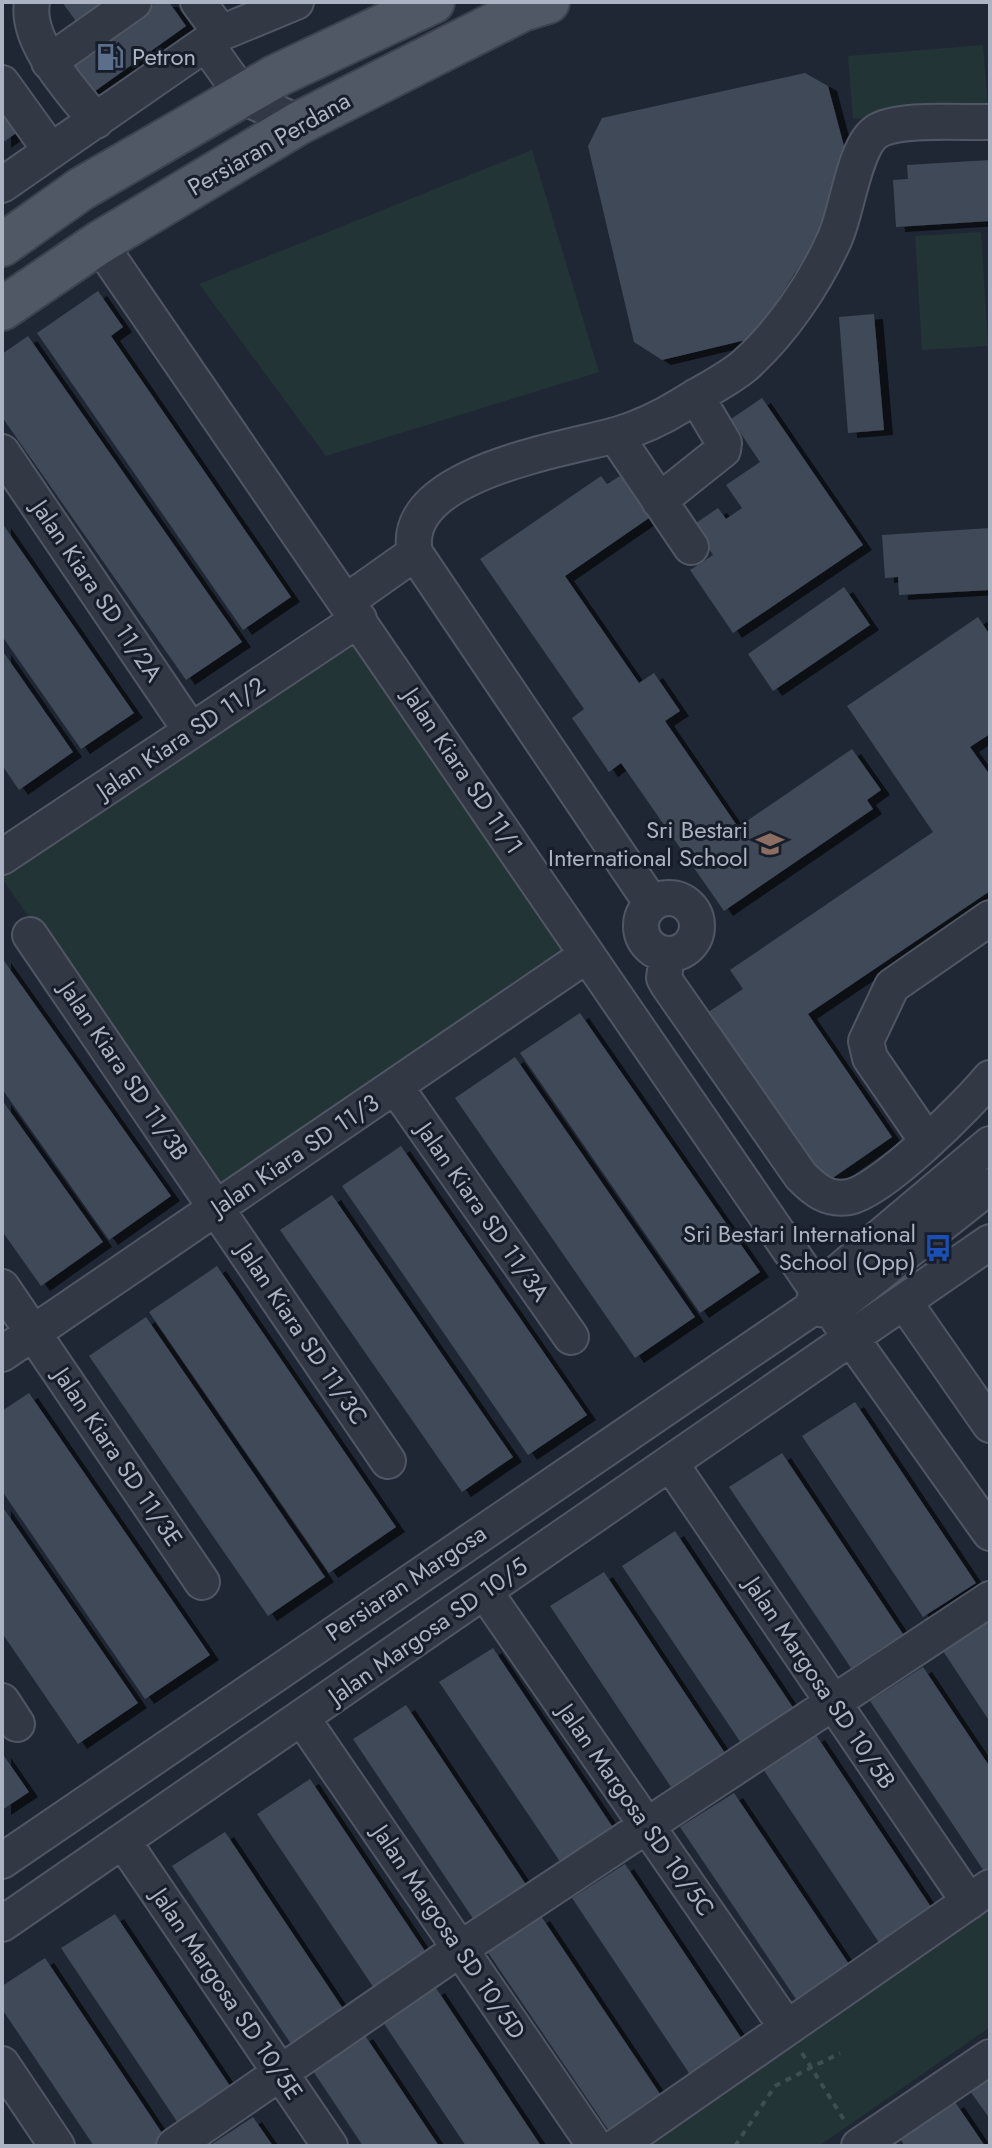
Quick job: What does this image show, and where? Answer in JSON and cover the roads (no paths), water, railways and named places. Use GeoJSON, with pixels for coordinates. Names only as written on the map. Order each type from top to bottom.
{"type":"FeatureCollection","features":[{"type":"Feature","properties":{"kind":"main road"},"geometry":{"type":"LineString","coordinates":[[2,245],[81,189],[276,76],[433,2]]}},
{"type":"Feature","properties":{"kind":"main road","name":"Persiaran Perdana"},"geometry":{"type":"LineString","coordinates":[[2,309],[99,243],[299,123],[522,10],[548,2]]}},
{"type":"Feature","properties":{"kind":"street"},"geometry":{"type":"LineString","coordinates":[[32,2],[30,13],[49,62],[96,121]]}},
{"type":"Feature","properties":{"kind":"street"},"geometry":{"type":"LineString","coordinates":[[49,62],[134,2]]}},
{"type":"Feature","properties":{"kind":"street"},"geometry":{"type":"LineString","coordinates":[[198,2],[244,97],[299,123]]}},
{"type":"Feature","properties":{"kind":"street"},"geometry":{"type":"LineString","coordinates":[[2,185],[214,38],[273,6]]}},
{"type":"Feature","properties":{"kind":"street"},"geometry":{"type":"LineString","coordinates":[[2,83],[51,151]]}},
{"type":"Feature","properties":{"kind":"street"},"geometry":{"type":"LineString","coordinates":[[990,122],[894,125],[874,133],[861,152],[836,238],[797,306],[743,367],[658,420],[484,471],[440,496],[418,517],[413,529],[415,553],[652,904],[670,899],[688,906],[694,914],[697,923],[692,942],[686,949],[667,954],[664,978],[782,1151],[816,1191],[831,1198],[851,1197],[884,1176],[927,1141],[990,1078]]}},
{"type":"Feature","properties":{"kind":"street","name":"Jalan Kiara SD 11/1"},"geometry":{"type":"LineString","coordinates":[[99,243],[353,610],[820,1303],[854,1338],[990,1533]]}},
{"type":"Feature","properties":{"kind":"street"},"geometry":{"type":"LineString","coordinates":[[659,501],[725,447],[696,396]]}},
{"type":"Feature","properties":{"kind":"street"},"geometry":{"type":"LineString","coordinates":[[615,435],[691,547]]}},
{"type":"Feature","properties":{"kind":"street","name":"Jalan Kiara SD 11/2A"},"geometry":{"type":"LineString","coordinates":[[2,452],[191,731]]}},
{"type":"Feature","properties":{"kind":"street","name":"Jalan Kiara SD 11/2"},"geometry":{"type":"LineString","coordinates":[[5,849],[191,731],[353,610],[415,553]]}},
{"type":"Feature","properties":{"kind":"street"},"geometry":{"type":"LineString","coordinates":[[927,1141],[870,1058],[866,1041],[892,986],[990,918]]}},
{"type":"Feature","properties":{"kind":"street","name":"Jalan Kiara SD 11/3B"},"geometry":{"type":"LineString","coordinates":[[30,935],[217,1208]]}},
{"type":"Feature","properties":{"kind":"street","name":"Jalan Kiara SD 11/3"},"geometry":{"type":"LineString","coordinates":[[2,1354],[587,955]]}},
{"type":"Feature","properties":{"kind":"street","name":"Jalan Kiara SD 11/3A"},"geometry":{"type":"LineString","coordinates":[[395,1086],[571,1337]]}},
{"type":"Feature","properties":{"kind":"street","name":"Persiaran Margosa"},"geometry":{"type":"LineString","coordinates":[[820,1303],[990,1144]]}},
{"type":"Feature","properties":{"kind":"street","name":"Persiaran Margosa"},"geometry":{"type":"LineString","coordinates":[[2,1861],[990,1186]]}},
{"type":"Feature","properties":{"kind":"street","name":"Jalan Kiara SD 11/3C"},"geometry":{"type":"LineString","coordinates":[[217,1208],[388,1461]]}},
{"type":"Feature","properties":{"kind":"street","name":"Jalan Margosa SD 10/5"},"geometry":{"type":"LineString","coordinates":[[2,1924],[990,1242]]}},
{"type":"Feature","properties":{"kind":"street","name":"Jalan Kiara SD 11/3E"},"geometry":{"type":"LineString","coordinates":[[2,1287],[202,1582]]}},
{"type":"Feature","properties":{"kind":"street"},"geometry":{"type":"LineString","coordinates":[[905,1303],[990,1425]]}},
{"type":"Feature","properties":{"kind":"street","name":"Jalan Margosa SD 10/5B"},"geometry":{"type":"LineString","coordinates":[[671,1464],[833,1703],[980,1895]]}},
{"type":"Feature","properties":{"kind":"street","name":"Jalan Margosa SD 10/5C"},"geometry":{"type":"LineString","coordinates":[[485,1592],[794,2041]]}},
{"type":"Feature","properties":{"kind":"street"},"geometry":{"type":"LineString","coordinates":[[174,2146],[460,1949],[990,1599]]}},
{"type":"Feature","properties":{"kind":"street","name":"Jalan Margosa SD 10/5D"},"geometry":{"type":"LineString","coordinates":[[302,1718],[595,2146]]}},
{"type":"Feature","properties":{"kind":"street","name":"Jalan Margosa SD 10/5E"},"geometry":{"type":"LineString","coordinates":[[123,1841],[330,2146]]}},
{"type":"Feature","properties":{"kind":"street"},"geometry":{"type":"LineString","coordinates":[[617,2146],[794,2041],[980,1895]]}},
{"type":"Feature","properties":{"kind":"street"},"geometry":{"type":"LineString","coordinates":[[860,2146],[990,2057]]}},
{"type":"Feature","properties":{"kind":"street"},"geometry":{"type":"LineString","coordinates":[[2,2064],[57,2146]]}},
{"type":"Feature","properties":{"kind":"place","name":"Petron"},"geometry":{"type":"Point","coordinates":[110,57]}},
{"type":"Feature","properties":{"kind":"place","name":"Sri Bestari International School"},"geometry":{"type":"Point","coordinates":[770,844]}},
{"type":"Feature","properties":{"kind":"place","name":"Sri Bestari International School (Opp)"},"geometry":{"type":"Point","coordinates":[938,1248]}}]}
